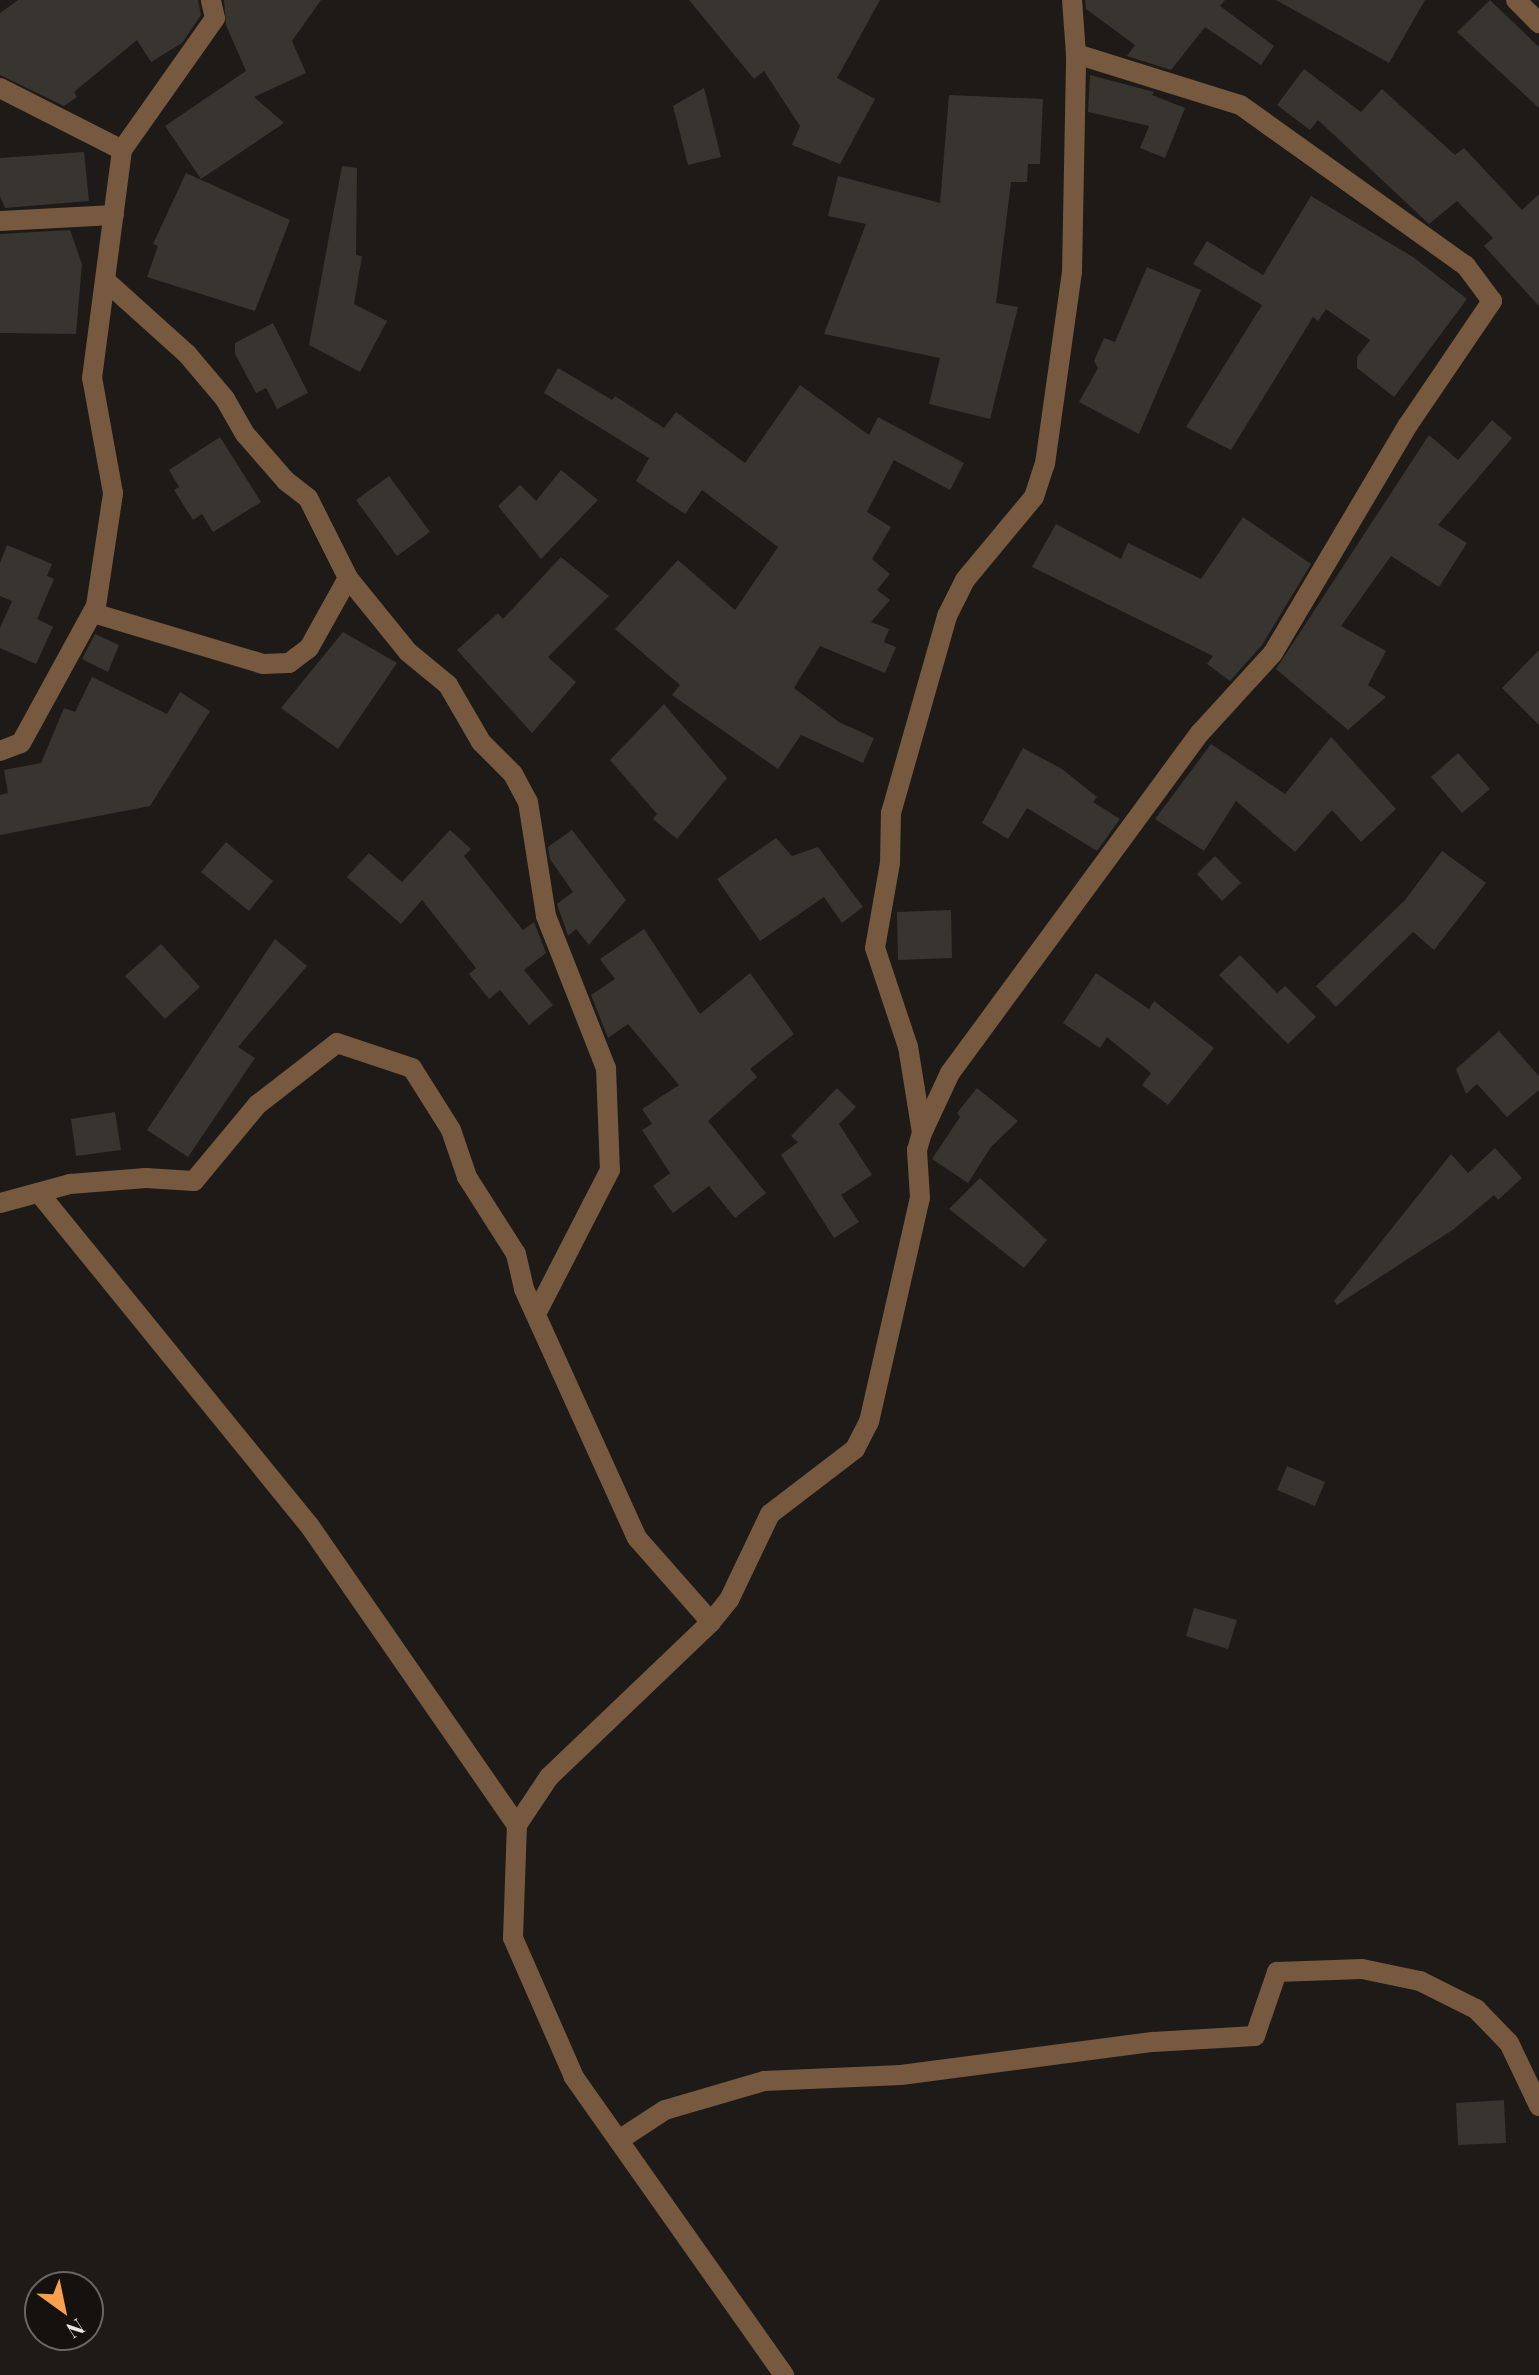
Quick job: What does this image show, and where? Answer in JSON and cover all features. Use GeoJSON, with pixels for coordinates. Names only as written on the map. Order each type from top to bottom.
{"type":"FeatureCollection","features":[{"type":"Feature","properties":{"kind":"street"},"geometry":{"type":"LineString","coordinates":[[0,751],[21,743],[93,613],[113,493],[92,378],[122,150],[215,18],[211,0]]}},
{"type":"Feature","properties":{"kind":"street"},"geometry":{"type":"LineString","coordinates":[[922,1133],[908,1047],[875,948],[890,863],[891,813],[947,616],[965,580],[1034,497],[1045,464],[1072,272],[1076,54],[1072,0]]}},
{"type":"Feature","properties":{"kind":"street"},"geometry":{"type":"LineString","coordinates":[[1516,0],[1539,23]]}},
{"type":"Feature","properties":{"kind":"street"},"geometry":{"type":"LineString","coordinates":[[784,2375],[574,2077],[513,1938],[517,1825],[549,1777],[711,1622],[729,1600],[770,1514],[807,1489],[863,1437],[920,1198],[917,1150],[922,1133],[960,1060],[1200,733],[1273,653],[1408,425],[1492,301],[1466,266],[1240,105],[1076,54]]}},
{"type":"Feature","properties":{"kind":"street"},"geometry":{"type":"LineString","coordinates":[[0,88],[122,150]]}},
{"type":"Feature","properties":{"kind":"street"},"geometry":{"type":"LineString","coordinates":[[0,221],[114,215]]}},
{"type":"Feature","properties":{"kind":"street"},"geometry":{"type":"LineString","coordinates":[[107,282],[187,354],[225,399],[245,434],[286,481],[308,498],[348,578],[408,652],[448,685],[481,742],[513,774],[528,802],[546,916],[606,1068],[610,1170],[538,1310]]}},
{"type":"Feature","properties":{"kind":"street"},"geometry":{"type":"LineString","coordinates":[[93,613],[263,664],[289,663],[309,648],[348,578]]}},
{"type":"Feature","properties":{"kind":"street"},"geometry":{"type":"LineString","coordinates":[[0,1203],[70,1184],[146,1178],[194,1181],[257,1105],[337,1043],[412,1068],[451,1130],[467,1177],[516,1254],[524,1289],[538,1310],[637,1538],[711,1622]]}},
{"type":"Feature","properties":{"kind":"street"},"geometry":{"type":"LineString","coordinates":[[39,1193],[309,1525],[517,1825]]}},
{"type":"Feature","properties":{"kind":"street"},"geometry":{"type":"LineString","coordinates":[[619,2140],[665,2110],[764,2081],[901,2075],[1153,2042],[1255,2036],[1277,1972],[1362,1969],[1420,1981],[1476,2009],[1509,2043],[1539,2106]]}},
{"type":"Feature","properties":{"kind":"building"},"geometry":{"type":"Polygon","coordinates":[[[18,0],[198,0],[201,15],[182,43],[151,62],[137,40],[74,92],[77,97],[64,106],[0,75],[0,13],[18,0]]]}},
{"type":"Feature","properties":{"kind":"building"},"geometry":{"type":"Polygon","coordinates":[[[224,0],[321,0],[292,41],[306,73],[254,97],[284,123],[201,179],[165,126],[246,71],[226,25],[224,0]]]}},
{"type":"Feature","properties":{"kind":"building"},"geometry":{"type":"Polygon","coordinates":[[[689,0],[880,0],[837,78],[875,99],[840,164],[792,145],[800,126],[764,71],[754,79],[689,0]]]}},
{"type":"Feature","properties":{"kind":"building"},"geometry":{"type":"Polygon","coordinates":[[[1085,0],[1225,0],[1220,6],[1274,46],[1261,65],[1205,27],[1171,70],[1127,56],[1135,45],[1086,9],[1085,0]]]}},
{"type":"Feature","properties":{"kind":"building"},"geometry":{"type":"Polygon","coordinates":[[[1276,0],[1425,0],[1389,63],[1276,0]]]}},
{"type":"Feature","properties":{"kind":"building"},"geometry":{"type":"Polygon","coordinates":[[[1490,0],[1539,47],[1539,108],[1457,32],[1490,0]]]}},
{"type":"Feature","properties":{"kind":"building"},"geometry":{"type":"Polygon","coordinates":[[[1304,69],[1361,112],[1382,89],[1455,155],[1464,148],[1522,210],[1539,194],[1539,306],[1484,246],[1493,238],[1457,201],[1429,224],[1318,120],[1310,130],[1277,105],[1304,69]]]}},
{"type":"Feature","properties":{"kind":"building"},"geometry":{"type":"Polygon","coordinates":[[[1090,75],[1154,92],[1152,95],[1185,108],[1165,158],[1140,148],[1149,126],[1088,112],[1090,75]]]}},
{"type":"Feature","properties":{"kind":"building"},"geometry":{"type":"Polygon","coordinates":[[[704,88],[721,157],[688,165],[673,106],[704,88]]]}},
{"type":"Feature","properties":{"kind":"building"},"geometry":{"type":"Polygon","coordinates":[[[949,95],[1043,99],[1040,164],[1028,164],[1027,182],[1011,182],[996,303],[1018,307],[990,419],[929,404],[940,358],[824,334],[866,224],[828,216],[838,176],[940,203],[949,95]]]}},
{"type":"Feature","properties":{"kind":"building"},"geometry":{"type":"Polygon","coordinates":[[[84,152],[89,201],[5,208],[0,196],[0,158],[84,152]]]}},
{"type":"Feature","properties":{"kind":"building"},"geometry":{"type":"Polygon","coordinates":[[[342,166],[357,168],[356,255],[362,256],[354,304],[387,321],[360,372],[309,345],[342,166]]]}},
{"type":"Feature","properties":{"kind":"building"},"geometry":{"type":"Polygon","coordinates":[[[186,173],[290,220],[255,311],[147,277],[158,246],[153,244],[186,173]]]}},
{"type":"Feature","properties":{"kind":"building"},"geometry":{"type":"Polygon","coordinates":[[[1311,196],[1413,257],[1467,299],[1394,397],[1357,368],[1357,357],[1370,340],[1326,309],[1318,321],[1313,317],[1231,450],[1186,427],[1262,305],[1193,264],[1207,241],[1263,275],[1311,196]]]}},
{"type":"Feature","properties":{"kind":"building"},"geometry":{"type":"Polygon","coordinates":[[[70,230],[82,264],[76,334],[0,333],[0,234],[70,230]]]}},
{"type":"Feature","properties":{"kind":"building"},"geometry":{"type":"Polygon","coordinates":[[[1147,267],[1201,290],[1139,434],[1079,402],[1098,368],[1094,361],[1104,338],[1115,342],[1147,267]]]}},
{"type":"Feature","properties":{"kind":"building"},"geometry":{"type":"Polygon","coordinates":[[[273,323],[308,393],[277,409],[266,388],[256,393],[235,354],[235,343],[273,323]]]}},
{"type":"Feature","properties":{"kind":"building"},"geometry":{"type":"Polygon","coordinates":[[[558,368],[612,400],[615,396],[664,428],[676,412],[745,463],[800,385],[869,435],[878,417],[964,463],[950,490],[894,460],[867,512],[891,527],[872,559],[890,574],[877,590],[890,600],[871,622],[889,629],[884,642],[896,647],[885,673],[820,646],[794,688],[839,722],[874,738],[863,763],[801,735],[778,769],[672,695],[680,685],[615,629],[678,560],[735,610],[778,547],[702,490],[685,514],[636,481],[649,458],[544,393],[558,368]]]}},
{"type":"Feature","properties":{"kind":"building"},"geometry":{"type":"Polygon","coordinates":[[[1492,420],[1512,438],[1438,525],[1467,543],[1439,587],[1391,556],[1341,626],[1386,651],[1368,685],[1386,697],[1348,730],[1276,669],[1429,435],[1458,460],[1492,420]]]}},
{"type":"Feature","properties":{"kind":"building"},"geometry":{"type":"Polygon","coordinates":[[[220,437],[261,502],[213,532],[202,514],[193,520],[174,490],[179,487],[169,470],[220,437]]]}},
{"type":"Feature","properties":{"kind":"building"},"geometry":{"type":"Polygon","coordinates":[[[561,470],[598,500],[541,559],[498,506],[520,485],[536,501],[561,470]]]}},
{"type":"Feature","properties":{"kind":"building"},"geometry":{"type":"Polygon","coordinates":[[[389,476],[430,532],[397,556],[356,500],[389,476]]]}},
{"type":"Feature","properties":{"kind":"building"},"geometry":{"type":"Polygon","coordinates":[[[1243,517],[1311,564],[1262,645],[1230,681],[1207,664],[1213,656],[1032,567],[1056,524],[1121,559],[1128,543],[1201,579],[1243,517]]]}},
{"type":"Feature","properties":{"kind":"building"},"geometry":{"type":"Polygon","coordinates":[[[7,545],[52,564],[47,576],[54,579],[37,619],[53,627],[36,664],[0,648],[0,628],[12,601],[0,596],[0,563],[7,545]]]}},
{"type":"Feature","properties":{"kind":"building"},"geometry":{"type":"Polygon","coordinates":[[[561,557],[609,596],[548,657],[576,682],[532,733],[457,650],[498,613],[503,619],[561,557]]]}},
{"type":"Feature","properties":{"kind":"building"},"geometry":{"type":"Polygon","coordinates":[[[343,632],[397,663],[338,749],[281,708],[343,632]]]}},
{"type":"Feature","properties":{"kind":"building"},"geometry":{"type":"Polygon","coordinates":[[[95,634],[119,645],[108,672],[82,659],[95,634]]]}},
{"type":"Feature","properties":{"kind":"building"},"geometry":{"type":"Polygon","coordinates":[[[1539,650],[1539,725],[1502,688],[1539,650]]]}},
{"type":"Feature","properties":{"kind":"building"},"geometry":{"type":"Polygon","coordinates":[[[92,677],[167,714],[180,692],[210,711],[150,806],[0,835],[0,795],[8,793],[4,770],[41,763],[64,708],[75,712],[92,677]]]}},
{"type":"Feature","properties":{"kind":"building"},"geometry":{"type":"Polygon","coordinates":[[[664,704],[727,778],[677,839],[653,819],[657,814],[610,760],[664,704]]]}},
{"type":"Feature","properties":{"kind":"building"},"geometry":{"type":"Polygon","coordinates":[[[1331,737],[1396,809],[1361,842],[1332,810],[1295,852],[1236,801],[1204,851],[1155,819],[1211,744],[1285,794],[1331,737]]]}},
{"type":"Feature","properties":{"kind":"building"},"geometry":{"type":"Polygon","coordinates":[[[1023,748],[1062,769],[1097,797],[1093,802],[1120,819],[1097,851],[1027,808],[1008,839],[982,823],[1023,748]]]}},
{"type":"Feature","properties":{"kind":"building"},"geometry":{"type":"Polygon","coordinates":[[[1458,753],[1490,789],[1462,813],[1431,777],[1458,753]]]}},
{"type":"Feature","properties":{"kind":"building"},"geometry":{"type":"Polygon","coordinates":[[[450,830],[471,849],[464,856],[523,930],[534,922],[546,953],[524,970],[553,1005],[529,1025],[500,990],[489,999],[469,974],[476,968],[422,900],[401,924],[347,877],[369,853],[402,882],[450,830]]]}},
{"type":"Feature","properties":{"kind":"building"},"geometry":{"type":"Polygon","coordinates":[[[572,830],[626,900],[589,945],[576,929],[568,936],[557,904],[573,892],[550,859],[548,847],[572,830]]]}},
{"type":"Feature","properties":{"kind":"building"},"geometry":{"type":"Polygon","coordinates":[[[776,838],[792,856],[818,847],[863,907],[842,923],[824,897],[760,941],[717,879],[776,838]]]}},
{"type":"Feature","properties":{"kind":"building"},"geometry":{"type":"Polygon","coordinates":[[[226,842],[273,881],[249,911],[201,872],[226,842]]]}},
{"type":"Feature","properties":{"kind":"building"},"geometry":{"type":"Polygon","coordinates":[[[1442,851],[1486,883],[1434,950],[1413,932],[1336,1007],[1316,986],[1405,900],[1442,851]]]}},
{"type":"Feature","properties":{"kind":"building"},"geometry":{"type":"Polygon","coordinates":[[[1215,856],[1241,883],[1222,901],[1197,874],[1215,856]]]}},
{"type":"Feature","properties":{"kind":"building"},"geometry":{"type":"Polygon","coordinates":[[[951,910],[952,958],[898,960],[897,912],[951,910]]]}},
{"type":"Feature","properties":{"kind":"building"},"geometry":{"type":"Polygon","coordinates":[[[644,929],[700,1014],[750,973],[794,1034],[750,1069],[757,1077],[708,1121],[766,1193],[735,1218],[709,1186],[673,1213],[653,1186],[670,1173],[642,1130],[652,1124],[642,1109],[679,1085],[628,1024],[608,1038],[591,995],[615,979],[600,959],[644,929]]]}},
{"type":"Feature","properties":{"kind":"building"},"geometry":{"type":"Polygon","coordinates":[[[275,939],[307,966],[238,1047],[255,1058],[188,1157],[147,1130],[275,939]]]}},
{"type":"Feature","properties":{"kind":"building"},"geometry":{"type":"Polygon","coordinates":[[[161,944],[200,987],[165,1019],[125,976],[161,944]]]}},
{"type":"Feature","properties":{"kind":"building"},"geometry":{"type":"Polygon","coordinates":[[[1240,955],[1277,993],[1285,986],[1316,1017],[1288,1044],[1219,975],[1240,955]]]}},
{"type":"Feature","properties":{"kind":"building"},"geometry":{"type":"Polygon","coordinates":[[[1096,973],[1149,1009],[1154,1001],[1214,1048],[1168,1105],[1142,1085],[1151,1073],[1107,1037],[1100,1048],[1063,1023],[1096,973]]]}},
{"type":"Feature","properties":{"kind":"building"},"geometry":{"type":"Polygon","coordinates":[[[1499,1031],[1539,1076],[1539,1090],[1507,1117],[1477,1084],[1466,1094],[1456,1069],[1499,1031]]]}},
{"type":"Feature","properties":{"kind":"building"},"geometry":{"type":"Polygon","coordinates":[[[837,1088],[856,1107],[839,1124],[872,1175],[841,1195],[859,1222],[834,1238],[781,1155],[798,1142],[791,1136],[837,1088]]]}},
{"type":"Feature","properties":{"kind":"building"},"geometry":{"type":"Polygon","coordinates":[[[977,1088],[1018,1121],[991,1147],[968,1183],[932,1159],[960,1117],[957,1113],[977,1088]]]}},
{"type":"Feature","properties":{"kind":"building"},"geometry":{"type":"Polygon","coordinates":[[[115,1112],[121,1150],[76,1156],[71,1119],[115,1112]]]}},
{"type":"Feature","properties":{"kind":"building"},"geometry":{"type":"Polygon","coordinates":[[[1495,1148],[1522,1178],[1498,1200],[1494,1195],[1454,1229],[1337,1305],[1334,1301],[1451,1154],[1468,1173],[1495,1148]]]}},
{"type":"Feature","properties":{"kind":"building"},"geometry":{"type":"Polygon","coordinates":[[[980,1178],[1047,1240],[1024,1268],[949,1209],[980,1178]]]}},
{"type":"Feature","properties":{"kind":"building"},"geometry":{"type":"Polygon","coordinates":[[[1287,1466],[1325,1482],[1315,1506],[1277,1490],[1287,1466]]]}},
{"type":"Feature","properties":{"kind":"building"},"geometry":{"type":"Polygon","coordinates":[[[1194,1608],[1237,1620],[1228,1649],[1186,1636],[1194,1608]]]}},
{"type":"Feature","properties":{"kind":"building"},"geometry":{"type":"Polygon","coordinates":[[[1504,2100],[1506,2143],[1458,2145],[1456,2103],[1504,2100]]]}}]}
